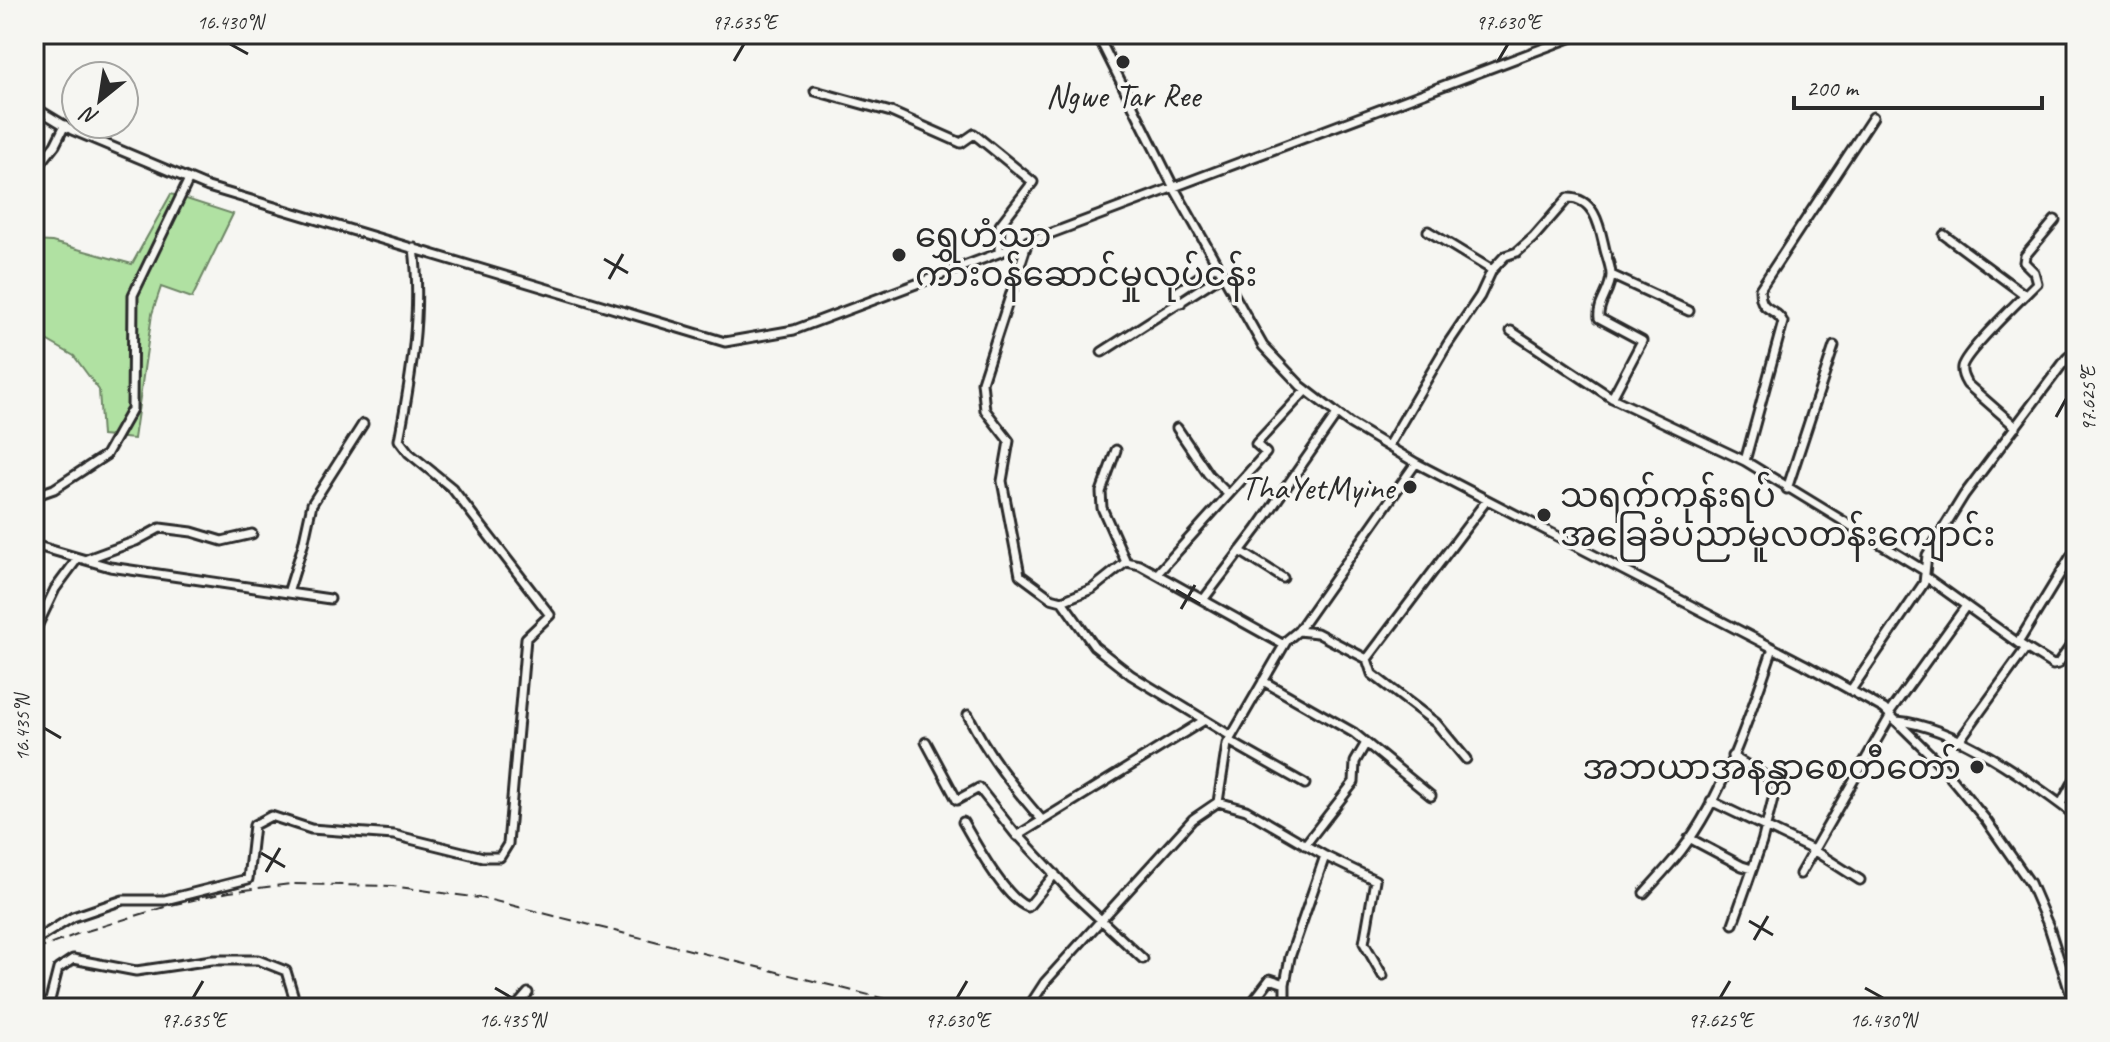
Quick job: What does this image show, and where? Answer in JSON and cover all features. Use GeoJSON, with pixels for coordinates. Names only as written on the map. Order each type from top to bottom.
{"type":"FeatureCollection","features":[{"type":"Feature","properties":{"kind":"street"},"geometry":{"type":"LineString","coordinates":[[1097,34],[1173,186],[1263,346],[1306,390],[1337,414],[1416,463],[1773,648],[1851,690],[1892,717],[1938,762],[1986,820],[2030,883],[2049,927],[2075,1008]]}},
{"type":"Feature","properties":{"kind":"street"},"geometry":{"type":"LineString","coordinates":[[99,140],[208,187],[725,342],[794,330],[1581,34]]}},
{"type":"Feature","properties":{"kind":"street"},"geometry":{"type":"LineString","coordinates":[[815,91],[891,112],[961,143],[974,134],[1033,182],[1000,225],[999,252]]}},
{"type":"Feature","properties":{"kind":"street"},"geometry":{"type":"LineString","coordinates":[[34,107],[60,122]]}},
{"type":"Feature","properties":{"kind":"street"},"geometry":{"type":"LineString","coordinates":[[1745,461],[1783,322],[1780,316],[1763,306],[1760,289],[1873,117]]}},
{"type":"Feature","properties":{"kind":"street"},"geometry":{"type":"LineString","coordinates":[[34,172],[60,135]]}},
{"type":"Feature","properties":{"kind":"street"},"geometry":{"type":"LineString","coordinates":[[34,496],[54,489],[106,455],[132,409],[133,295],[189,179]]}},
{"type":"Feature","properties":{"kind":"street"},"geometry":{"type":"LineString","coordinates":[[1388,446],[1447,345],[1480,296],[1492,270],[1505,256],[1517,252],[1533,238],[1568,198],[1575,198],[1590,207],[1598,220],[1611,275],[1599,309],[1599,318],[1642,341],[1612,398]]}},
{"type":"Feature","properties":{"kind":"street"},"geometry":{"type":"LineString","coordinates":[[2016,427],[1967,384],[1962,375],[1962,365],[1970,350],[2037,283],[2037,278],[2024,262],[2025,256],[2055,220]]}},
{"type":"Feature","properties":{"kind":"street"},"geometry":{"type":"LineString","coordinates":[[1428,231],[1492,270]]}},
{"type":"Feature","properties":{"kind":"street"},"geometry":{"type":"LineString","coordinates":[[1944,235],[2025,295]]}},
{"type":"Feature","properties":{"kind":"street"},"geometry":{"type":"LineString","coordinates":[[1028,241],[982,382],[985,410],[1009,441],[1002,481],[1020,575],[1051,598],[1062,601],[1092,589],[1126,562]]}},
{"type":"Feature","properties":{"kind":"street"},"geometry":{"type":"LineString","coordinates":[[34,941],[73,917],[123,900],[165,900],[248,879],[254,825],[271,816],[311,829],[394,835],[483,857],[500,857],[508,844],[526,638],[550,615],[452,488],[409,453],[399,440],[409,386],[418,285],[414,248]]}},
{"type":"Feature","properties":{"kind":"street"},"geometry":{"type":"LineString","coordinates":[[1181,303],[1177,298],[1178,291],[1217,265]]}},
{"type":"Feature","properties":{"kind":"street"},"geometry":{"type":"LineString","coordinates":[[1102,352],[1222,275]]}},
{"type":"Feature","properties":{"kind":"street"},"geometry":{"type":"LineString","coordinates":[[1611,275],[1689,311]]}},
{"type":"Feature","properties":{"kind":"street"},"geometry":{"type":"LineString","coordinates":[[1511,331],[1612,398],[1745,461],[1926,574],[1966,606],[2053,665],[2058,664],[2076,638]]}},
{"type":"Feature","properties":{"kind":"street"},"geometry":{"type":"LineString","coordinates":[[1787,489],[1834,346]]}},
{"type":"Feature","properties":{"kind":"street"},"geometry":{"type":"LineString","coordinates":[[1851,690],[1926,574],[1927,555],[1964,495],[2076,350]]}},
{"type":"Feature","properties":{"kind":"street"},"geometry":{"type":"LineString","coordinates":[[1157,574],[1266,453],[1256,444],[1306,390]]}},
{"type":"Feature","properties":{"kind":"street"},"geometry":{"type":"LineString","coordinates":[[1203,600],[1337,414]]}},
{"type":"Feature","properties":{"kind":"street"},"geometry":{"type":"LineString","coordinates":[[288,593],[312,504],[363,424]]}},
{"type":"Feature","properties":{"kind":"street"},"geometry":{"type":"LineString","coordinates":[[1177,428],[1208,474],[1228,494]]}},
{"type":"Feature","properties":{"kind":"street"},"geometry":{"type":"LineString","coordinates":[[1116,450],[1101,492],[1102,508],[1126,562]]}},
{"type":"Feature","properties":{"kind":"street"},"geometry":{"type":"LineString","coordinates":[[1028,1008],[1045,982],[1193,819],[1218,802],[1230,739],[1284,645],[1298,631],[1416,463]]}},
{"type":"Feature","properties":{"kind":"street"},"geometry":{"type":"LineString","coordinates":[[1367,659],[1487,500]]}},
{"type":"Feature","properties":{"kind":"street"},"geometry":{"type":"LineString","coordinates":[[34,633],[55,589],[81,559],[136,541],[160,528],[192,532],[222,541],[252,534]]}},
{"type":"Feature","properties":{"kind":"street"},"geometry":{"type":"LineString","coordinates":[[34,545],[110,567],[330,599]]}},
{"type":"Feature","properties":{"kind":"street"},"geometry":{"type":"LineString","coordinates":[[1240,551],[1283,578]]}},
{"type":"Feature","properties":{"kind":"street"},"geometry":{"type":"LineString","coordinates":[[2018,643],[2071,556]]}},
{"type":"Feature","properties":{"kind":"street"},"geometry":{"type":"LineString","coordinates":[[1126,562],[1140,565],[1284,645]]}},
{"type":"Feature","properties":{"kind":"street"},"geometry":{"type":"LineString","coordinates":[[1062,601],[1094,646],[1131,675],[1305,784]]}},
{"type":"Feature","properties":{"kind":"street"},"geometry":{"type":"LineString","coordinates":[[1800,874],[1892,717],[1966,606]]}},
{"type":"Feature","properties":{"kind":"street"},"geometry":{"type":"LineString","coordinates":[[1298,631],[1317,633],[1367,659],[1372,674],[1436,723],[1466,759]]}},
{"type":"Feature","properties":{"kind":"street"},"geometry":{"type":"LineString","coordinates":[[1644,893],[1689,838],[1711,801],[1751,713],[1773,648]]}},
{"type":"Feature","properties":{"kind":"street"},"geometry":{"type":"LineString","coordinates":[[1959,741],[2026,648]]}},
{"type":"Feature","properties":{"kind":"street"},"geometry":{"type":"LineString","coordinates":[[1263,681],[1354,733],[1431,796]]}},
{"type":"Feature","properties":{"kind":"street"},"geometry":{"type":"LineString","coordinates":[[968,715],[983,745],[1009,782],[1042,820]]}},
{"type":"Feature","properties":{"kind":"street"},"geometry":{"type":"LineString","coordinates":[[1892,717],[1920,723],[1959,741],[2005,767],[2076,816]]}},
{"type":"Feature","properties":{"kind":"street"},"geometry":{"type":"LineString","coordinates":[[1018,835],[1203,721]]}},
{"type":"Feature","properties":{"kind":"street"},"geometry":{"type":"LineString","coordinates":[[926,742],[957,800],[979,788],[1055,874],[1143,959]]}},
{"type":"Feature","properties":{"kind":"street"},"geometry":{"type":"LineString","coordinates":[[1305,845],[1354,782],[1355,762],[1366,743]]}},
{"type":"Feature","properties":{"kind":"street"},"geometry":{"type":"LineString","coordinates":[[1732,756],[1777,783],[1766,829],[1733,924]]}},
{"type":"Feature","properties":{"kind":"street"},"geometry":{"type":"LineString","coordinates":[[2061,804],[2076,777]]}},
{"type":"Feature","properties":{"kind":"street"},"geometry":{"type":"LineString","coordinates":[[1711,801],[1813,850],[1860,880]]}},
{"type":"Feature","properties":{"kind":"street"},"geometry":{"type":"LineString","coordinates":[[1218,802],[1246,810],[1325,856],[1375,880],[1364,943],[1383,976]]}},
{"type":"Feature","properties":{"kind":"street"},"geometry":{"type":"LineString","coordinates":[[963,822],[992,867],[1024,907],[1028,907],[1055,874]]}},
{"type":"Feature","properties":{"kind":"street"},"geometry":{"type":"LineString","coordinates":[[1689,838],[1752,869]]}},
{"type":"Feature","properties":{"kind":"street"},"geometry":{"type":"LineString","coordinates":[[1276,1008],[1285,997],[1290,957],[1325,856]]}},
{"type":"Feature","properties":{"kind":"street"},"geometry":{"type":"LineString","coordinates":[[48,1008],[58,969],[73,959],[136,971],[212,960],[258,960],[286,971],[293,994],[293,1008]]}},
{"type":"Feature","properties":{"kind":"street"},"geometry":{"type":"LineString","coordinates":[[1248,1008],[1270,979],[1285,984]]}},
{"type":"Feature","properties":{"kind":"street"},"geometry":{"type":"LineString","coordinates":[[515,1008],[528,993]]}},
{"type":"Feature","properties":{"kind":"green space"},"geometry":{"type":"Polygon","coordinates":[[[171,194],[233,214],[192,298],[161,287],[152,314],[134,439],[102,436],[99,390],[74,356],[34,333],[34,241],[52,242],[132,264],[171,194]]]}},
{"type":"Feature","properties":{"kind":"railway"},"geometry":{"type":"LineString","coordinates":[[34,951],[77,934],[171,905],[229,892],[290,884],[392,886],[487,899],[921,1008]]}},
{"type":"Feature","properties":{"kind":"place","name":"Ngwe Tar Ree"},"geometry":{"type":"Point","coordinates":[1123,62]}},
{"type":"Feature","properties":{"kind":"place","name":"ရွှေဟံသာ ကားဝန်ဆောင်မှုလုပ်ငန်း"},"geometry":{"type":"Point","coordinates":[899,255]}},
{"type":"Feature","properties":{"kind":"place","name":"ThaYetMyine"},"geometry":{"type":"Point","coordinates":[1410,487]}},
{"type":"Feature","properties":{"kind":"place","name":"သရက်ကုန်းရပ် အခြေခံပညာမူလတန်းကျောင်း"},"geometry":{"type":"Point","coordinates":[1544,515]}},
{"type":"Feature","properties":{"kind":"place","name":"အဘယာအနန္တာစေတီတော်"},"geometry":{"type":"Point","coordinates":[1977,767]}}]}
